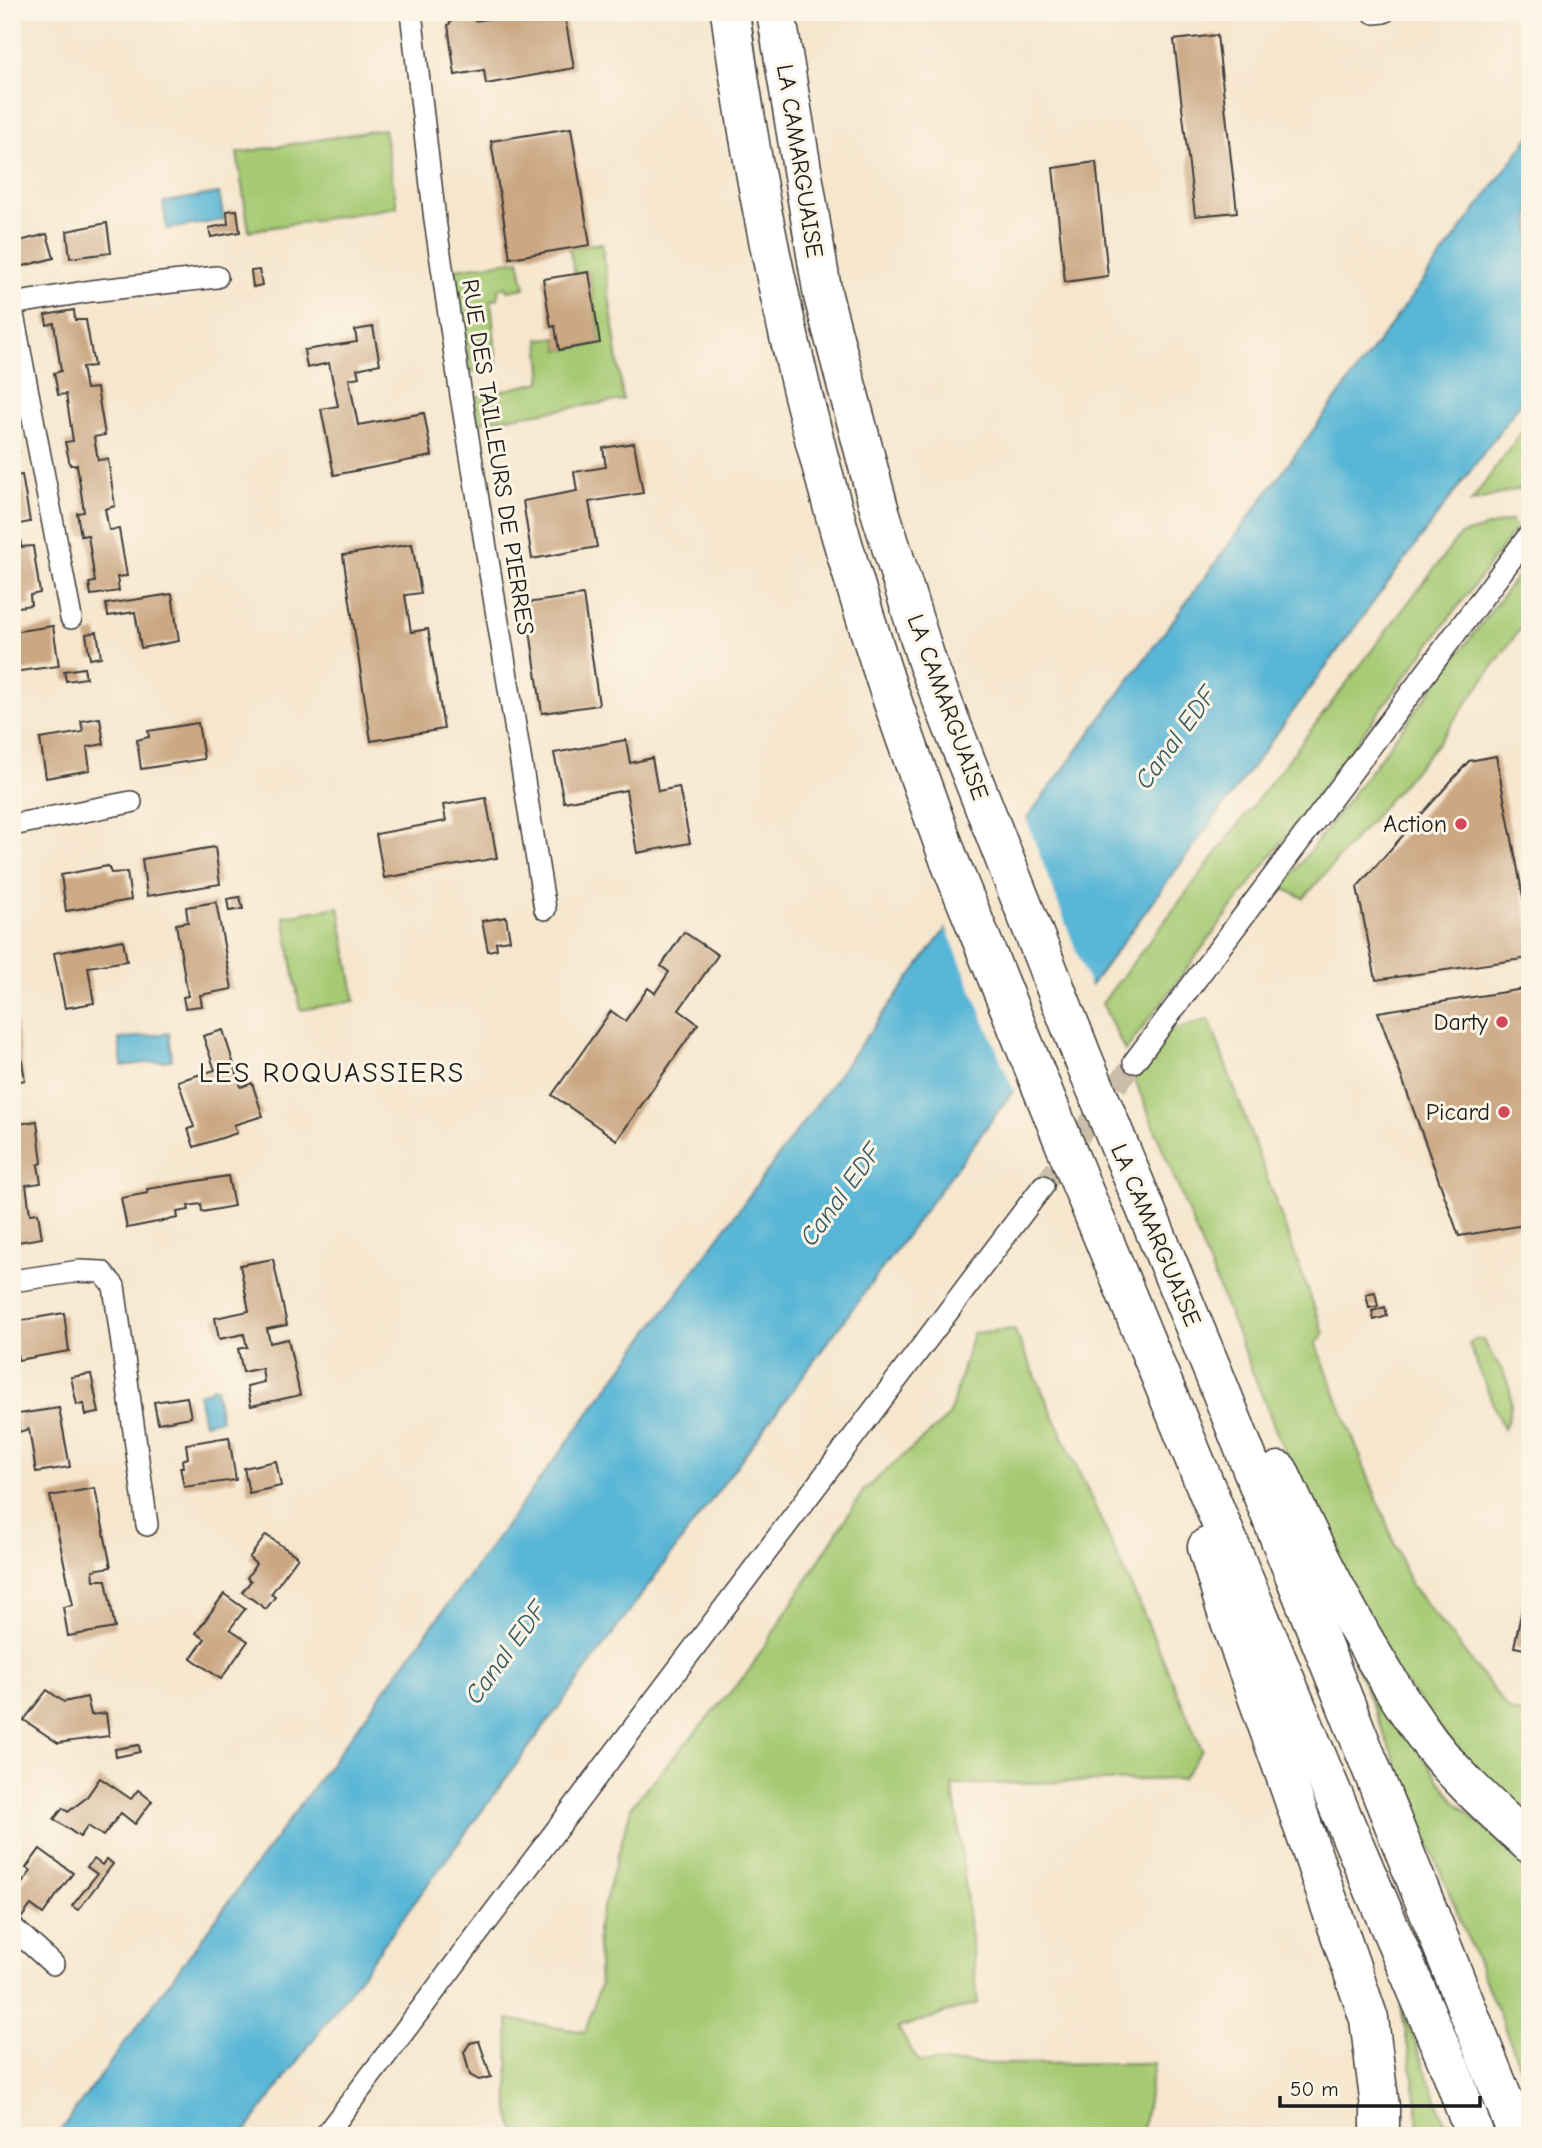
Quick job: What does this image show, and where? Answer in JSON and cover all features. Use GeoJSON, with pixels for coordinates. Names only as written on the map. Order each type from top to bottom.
{"type":"FeatureCollection","features":[{"type":"Feature","properties":{"kind":"highway","name":"LA CAMARGUAISE"},"geometry":{"type":"LineString","coordinates":[[730,12],[755,179],[791,351],[834,511],[886,682],[1062,1184],[1141,1327]]}},
{"type":"Feature","properties":{"kind":"highway","name":"LA CAMARGUAISE"},"geometry":{"type":"LineString","coordinates":[[776,12],[826,309],[879,508],[927,662],[993,801],[1089,1054],[1229,1380]]}},
{"type":"Feature","properties":{"kind":"highway"},"geometry":{"type":"LineString","coordinates":[[797,12],[837,258],[869,397],[926,593],[993,801]]}},
{"type":"Feature","properties":{"kind":"highway"},"geometry":{"type":"LineString","coordinates":[[1141,1327],[1226,1610],[1308,1839],[1368,2019],[1380,2107],[1380,2136]]}},
{"type":"Feature","properties":{"kind":"highway"},"geometry":{"type":"LineString","coordinates":[[1141,1327],[1334,1797],[1452,2073],[1475,2136]]}},
{"type":"Feature","properties":{"kind":"highway"},"geometry":{"type":"LineString","coordinates":[[1229,1380],[1348,1612],[1421,1730],[1478,1797],[1530,1844]]}},
{"type":"Feature","properties":{"kind":"highway"},"geometry":{"type":"LineString","coordinates":[[1229,1380],[1518,2136]]}},
{"type":"Feature","properties":{"kind":"street","name":"RUE DES TAILLEURS DE PIERRES"},"geometry":{"type":"LineString","coordinates":[[411,12],[435,220],[460,389],[545,909]]}},
{"type":"Feature","properties":{"kind":"street"},"geometry":{"type":"LineString","coordinates":[[1374,13],[1384,12]]}},
{"type":"Feature","properties":{"kind":"street"},"geometry":{"type":"LineString","coordinates":[[71,618],[12,307],[91,291],[217,277]]}},
{"type":"Feature","properties":{"kind":"street"},"geometry":{"type":"LineString","coordinates":[[1134,1062],[1530,534]]}},
{"type":"Feature","properties":{"kind":"street"},"geometry":{"type":"LineString","coordinates":[[12,824],[131,802]]}},
{"type":"Feature","properties":{"kind":"street"},"geometry":{"type":"LineString","coordinates":[[324,2136],[1062,1184]]}},
{"type":"Feature","properties":{"kind":"street"},"geometry":{"type":"LineString","coordinates":[[12,1281],[80,1271],[102,1272],[114,1286],[147,1525]]}},
{"type":"Feature","properties":{"kind":"street"},"geometry":{"type":"LineString","coordinates":[[12,1927],[53,1964]]}},
{"type":"Feature","properties":{"kind":"green space"},"geometry":{"type":"Polygon","coordinates":[[[384,129],[397,207],[249,231],[237,153],[384,129]]]}},
{"type":"Feature","properties":{"kind":"green space"},"geometry":{"type":"Polygon","coordinates":[[[602,243],[623,400],[478,422],[474,397],[541,382],[539,339],[557,338],[559,350],[600,343],[589,272],[575,274],[569,248],[602,243]]]}},
{"type":"Feature","properties":{"kind":"green space"},"geometry":{"type":"Polygon","coordinates":[[[519,260],[525,288],[508,291],[506,287],[498,289],[498,299],[491,300],[497,367],[471,372],[454,269],[519,260]]]}},
{"type":"Feature","properties":{"kind":"green space"},"geometry":{"type":"Polygon","coordinates":[[[1530,420],[1530,486],[1471,502],[1530,420]]]}},
{"type":"Feature","properties":{"kind":"green space"},"geometry":{"type":"Polygon","coordinates":[[[1512,520],[1516,529],[1125,1051],[1102,1003],[1460,535],[1512,520]]]}},
{"type":"Feature","properties":{"kind":"green space"},"geometry":{"type":"Polygon","coordinates":[[[1530,559],[1530,615],[1438,743],[1304,898],[1282,888],[1530,559]]]}},
{"type":"Feature","properties":{"kind":"green space"},"geometry":{"type":"Polygon","coordinates":[[[339,907],[355,1001],[300,1010],[284,916],[339,907]]]}},
{"type":"Feature","properties":{"kind":"green space"},"geometry":{"type":"Polygon","coordinates":[[[1209,1019],[1324,1334],[1316,1344],[1410,1583],[1510,1711],[1530,1716],[1530,1832],[1508,1813],[1396,1672],[1289,1463],[1131,1070],[1161,1033],[1209,1019]]]}},
{"type":"Feature","properties":{"kind":"green space"},"geometry":{"type":"Polygon","coordinates":[[[1014,1329],[1141,1608],[1202,1750],[1182,1779],[952,1785],[978,2003],[898,2028],[919,2062],[1154,2063],[1142,2136],[516,2136],[509,2112],[508,2019],[585,2032],[600,1986],[597,1929],[632,1805],[748,1672],[864,1490],[949,1416],[973,1333],[1014,1329]]]}},
{"type":"Feature","properties":{"kind":"green space"},"geometry":{"type":"Polygon","coordinates":[[[1475,1339],[1482,1339],[1508,1382],[1511,1404],[1503,1429],[1469,1344],[1475,1339]]]}},
{"type":"Feature","properties":{"kind":"green space"},"geometry":{"type":"Polygon","coordinates":[[[1354,1661],[1454,1800],[1530,1870],[1530,2096],[1514,2051],[1354,1661]]]}},
{"type":"Feature","properties":{"kind":"green space"},"geometry":{"type":"Polygon","coordinates":[[[1401,2005],[1450,2136],[1418,2136],[1417,2103],[1401,2005]]]}},
{"type":"Feature","properties":{"kind":"water","name":"Canal EDF"},"geometry":{"type":"Polygon","coordinates":[[[1530,136],[1530,390],[242,2136],[56,2136],[1530,136]]]}},
{"type":"Feature","properties":{"kind":"water"},"geometry":{"type":"Polygon","coordinates":[[[219,193],[224,220],[167,229],[163,202],[219,193]]]}},
{"type":"Feature","properties":{"kind":"water"},"geometry":{"type":"Polygon","coordinates":[[[169,1033],[172,1060],[122,1066],[119,1039],[169,1033]]]}},
{"type":"Feature","properties":{"kind":"water"},"geometry":{"type":"Polygon","coordinates":[[[212,1387],[217,1388],[221,1419],[204,1423],[198,1394],[210,1391],[212,1387]]]}},
{"type":"Feature","properties":{"kind":"pier"},"geometry":{"type":"Polygon","coordinates":[[[1025,816],[1091,990],[1015,1094],[945,925],[1025,816]]]}},
{"type":"Feature","properties":{"kind":"building"},"geometry":{"type":"Polygon","coordinates":[[[473,12],[475,21],[524,12],[564,12],[574,68],[486,84],[484,70],[455,75],[448,25],[457,16],[473,12]]]}},
{"type":"Feature","properties":{"kind":"building"},"geometry":{"type":"Polygon","coordinates":[[[1217,35],[1237,212],[1195,216],[1174,40],[1217,35]]]}},
{"type":"Feature","properties":{"kind":"building"},"geometry":{"type":"Polygon","coordinates":[[[571,128],[590,245],[510,258],[491,141],[571,128]]]}},
{"type":"Feature","properties":{"kind":"building"},"geometry":{"type":"Polygon","coordinates":[[[1096,162],[1108,276],[1065,282],[1053,168],[1096,162]]]}},
{"type":"Feature","properties":{"kind":"building"},"geometry":{"type":"Polygon","coordinates":[[[237,210],[240,232],[211,237],[209,228],[228,224],[227,211],[237,210]]]}},
{"type":"Feature","properties":{"kind":"building"},"geometry":{"type":"Polygon","coordinates":[[[107,223],[111,253],[70,258],[67,231],[107,223]]]}},
{"type":"Feature","properties":{"kind":"building"},"geometry":{"type":"Polygon","coordinates":[[[47,234],[54,258],[12,269],[12,243],[47,234]]]}},
{"type":"Feature","properties":{"kind":"building"},"geometry":{"type":"Polygon","coordinates":[[[259,270],[262,285],[253,287],[251,271],[259,270]]]}},
{"type":"Feature","properties":{"kind":"building"},"geometry":{"type":"Polygon","coordinates":[[[589,272],[600,343],[559,350],[555,326],[551,327],[543,279],[589,272]]]}},
{"type":"Feature","properties":{"kind":"building"},"geometry":{"type":"Polygon","coordinates":[[[74,310],[75,320],[86,320],[94,366],[82,367],[86,389],[97,388],[105,435],[94,437],[98,460],[108,459],[115,506],[105,509],[109,530],[119,529],[127,576],[117,577],[119,591],[91,595],[89,583],[95,582],[88,535],[81,536],[77,513],[84,512],[77,465],[70,465],[65,442],[73,441],[66,394],[58,395],[54,373],[61,371],[54,323],[47,325],[45,315],[74,310]]]}},
{"type":"Feature","properties":{"kind":"building"},"geometry":{"type":"Polygon","coordinates":[[[373,327],[380,364],[357,369],[359,377],[349,379],[358,425],[424,413],[432,456],[334,475],[321,409],[338,406],[329,363],[307,368],[304,350],[357,342],[355,330],[373,327]]]}},
{"type":"Feature","properties":{"kind":"building"},"geometry":{"type":"Polygon","coordinates":[[[12,418],[19,452],[12,453],[12,418]]]}},
{"type":"Feature","properties":{"kind":"building"},"geometry":{"type":"Polygon","coordinates":[[[634,443],[643,493],[589,502],[597,547],[532,559],[523,501],[577,491],[574,472],[606,467],[603,448],[634,443]]]}},
{"type":"Feature","properties":{"kind":"building"},"geometry":{"type":"Polygon","coordinates":[[[22,475],[30,522],[19,524],[21,547],[33,546],[40,593],[30,595],[31,605],[12,608],[12,476],[22,475]]]}},
{"type":"Feature","properties":{"kind":"building"},"geometry":{"type":"Polygon","coordinates":[[[412,544],[421,593],[405,595],[411,632],[428,629],[444,729],[371,741],[343,555],[412,544]]]}},
{"type":"Feature","properties":{"kind":"building"},"geometry":{"type":"Polygon","coordinates":[[[172,594],[179,641],[141,648],[135,612],[108,616],[106,604],[172,594]]]}},
{"type":"Feature","properties":{"kind":"building"},"geometry":{"type":"Polygon","coordinates":[[[583,595],[599,705],[542,713],[526,603],[583,595]]]}},
{"type":"Feature","properties":{"kind":"building"},"geometry":{"type":"Polygon","coordinates":[[[53,626],[59,666],[12,672],[12,632],[53,626]]]}},
{"type":"Feature","properties":{"kind":"building"},"geometry":{"type":"Polygon","coordinates":[[[97,632],[101,657],[90,659],[86,634],[97,632]]]}},
{"type":"Feature","properties":{"kind":"building"},"geometry":{"type":"Polygon","coordinates":[[[84,668],[86,678],[66,681],[64,671],[84,668]]]}},
{"type":"Feature","properties":{"kind":"building"},"geometry":{"type":"Polygon","coordinates":[[[100,718],[104,744],[87,747],[90,770],[46,778],[40,739],[83,732],[81,721],[100,718]]]}},
{"type":"Feature","properties":{"kind":"building"},"geometry":{"type":"Polygon","coordinates":[[[198,723],[204,759],[141,769],[137,740],[149,737],[148,731],[198,723]]]}},
{"type":"Feature","properties":{"kind":"building"},"geometry":{"type":"Polygon","coordinates":[[[626,740],[630,763],[652,758],[658,791],[679,787],[690,843],[637,853],[626,790],[564,802],[554,753],[626,740]]]}},
{"type":"Feature","properties":{"kind":"building","name":"Action"},"geometry":{"type":"Polygon","coordinates":[[[1496,756],[1530,933],[1530,958],[1376,980],[1357,887],[1469,761],[1496,756]]]}},
{"type":"Feature","properties":{"kind":"building"},"geometry":{"type":"Polygon","coordinates":[[[486,798],[497,858],[384,878],[376,834],[446,821],[443,805],[486,798]]]}},
{"type":"Feature","properties":{"kind":"building"},"geometry":{"type":"Polygon","coordinates":[[[215,847],[220,884],[147,896],[142,859],[215,847]]]}},
{"type":"Feature","properties":{"kind":"building"},"geometry":{"type":"Polygon","coordinates":[[[108,866],[111,873],[127,872],[131,900],[66,911],[61,875],[108,866]]]}},
{"type":"Feature","properties":{"kind":"building"},"geometry":{"type":"Polygon","coordinates":[[[240,897],[243,909],[229,911],[227,899],[240,897]]]}},
{"type":"Feature","properties":{"kind":"building"},"geometry":{"type":"Polygon","coordinates":[[[216,902],[232,989],[200,995],[202,1006],[185,1008],[183,997],[188,996],[176,924],[188,922],[186,907],[216,902]]]}},
{"type":"Feature","properties":{"kind":"building"},"geometry":{"type":"Polygon","coordinates":[[[506,917],[510,940],[496,942],[497,949],[488,951],[482,921],[506,917]]]}},
{"type":"Feature","properties":{"kind":"building"},"geometry":{"type":"Polygon","coordinates":[[[684,932],[718,955],[679,1010],[698,1024],[617,1140],[552,1095],[611,1011],[625,1021],[648,988],[655,993],[669,972],[661,966],[684,932]]]}},
{"type":"Feature","properties":{"kind":"building"},"geometry":{"type":"Polygon","coordinates":[[[123,940],[127,961],[88,967],[94,1003],[65,1008],[54,953],[123,940]]]}},
{"type":"Feature","properties":{"kind":"building"},"geometry":{"type":"Polygon","coordinates":[[[1530,988],[1530,1224],[1459,1236],[1378,1012],[1530,988]]]}},
{"type":"Feature","properties":{"kind":"building"},"geometry":{"type":"Polygon","coordinates":[[[15,1017],[25,1080],[12,1083],[12,1018],[15,1017]]]}},
{"type":"Feature","properties":{"kind":"building"},"geometry":{"type":"Polygon","coordinates":[[[223,1030],[241,1087],[252,1083],[263,1116],[234,1125],[237,1133],[194,1147],[188,1129],[194,1127],[178,1081],[215,1070],[203,1036],[223,1030]]]}},
{"type":"Feature","properties":{"kind":"building"},"geometry":{"type":"Polygon","coordinates":[[[37,1121],[42,1163],[38,1165],[41,1183],[26,1185],[30,1214],[38,1213],[42,1238],[12,1243],[12,1125],[37,1121]]]}},
{"type":"Feature","properties":{"kind":"building"},"geometry":{"type":"Polygon","coordinates":[[[228,1176],[234,1206],[202,1212],[201,1204],[188,1206],[189,1210],[177,1212],[178,1218],[127,1228],[121,1198],[148,1193],[147,1189],[228,1176]]]}},
{"type":"Feature","properties":{"kind":"building"},"geometry":{"type":"Polygon","coordinates":[[[273,1259],[287,1325],[267,1329],[270,1343],[288,1339],[300,1395],[251,1406],[247,1386],[264,1382],[262,1368],[243,1372],[238,1349],[247,1347],[244,1334],[219,1339],[215,1318],[249,1311],[240,1265],[273,1259]]]}},
{"type":"Feature","properties":{"kind":"building"},"geometry":{"type":"Polygon","coordinates":[[[1375,1292],[1378,1306],[1369,1308],[1366,1294],[1375,1292]]]}},
{"type":"Feature","properties":{"kind":"building"},"geometry":{"type":"Polygon","coordinates":[[[1385,1307],[1387,1316],[1374,1320],[1372,1311],[1385,1307]]]}},
{"type":"Feature","properties":{"kind":"building"},"geometry":{"type":"Polygon","coordinates":[[[64,1313],[69,1351],[18,1360],[12,1322],[64,1313]]]}},
{"type":"Feature","properties":{"kind":"building"},"geometry":{"type":"Polygon","coordinates":[[[91,1374],[99,1413],[86,1415],[84,1404],[77,1405],[71,1377],[91,1374]]]}},
{"type":"Feature","properties":{"kind":"building"},"geometry":{"type":"Polygon","coordinates":[[[187,1397],[191,1417],[158,1423],[154,1402],[187,1397]]]}},
{"type":"Feature","properties":{"kind":"building"},"geometry":{"type":"Polygon","coordinates":[[[59,1408],[70,1467],[36,1472],[29,1429],[19,1432],[18,1414],[59,1408]]]}},
{"type":"Feature","properties":{"kind":"building"},"geometry":{"type":"Polygon","coordinates":[[[229,1437],[236,1480],[184,1487],[180,1467],[183,1467],[182,1460],[188,1458],[186,1444],[229,1437]]]}},
{"type":"Feature","properties":{"kind":"building"},"geometry":{"type":"Polygon","coordinates":[[[276,1461],[281,1486],[249,1493],[244,1468],[276,1461]]]}},
{"type":"Feature","properties":{"kind":"building"},"geometry":{"type":"Polygon","coordinates":[[[95,1488],[111,1567],[93,1570],[94,1580],[106,1580],[115,1628],[68,1636],[63,1607],[73,1605],[50,1496],[95,1488]]]}},
{"type":"Feature","properties":{"kind":"building"},"geometry":{"type":"Polygon","coordinates":[[[266,1535],[298,1557],[271,1594],[275,1597],[266,1609],[242,1592],[251,1581],[247,1578],[256,1564],[249,1558],[266,1535]]]}},
{"type":"Feature","properties":{"kind":"building"},"geometry":{"type":"Polygon","coordinates":[[[1530,1577],[1530,1650],[1514,1647],[1530,1577]]]}},
{"type":"Feature","properties":{"kind":"building"},"geometry":{"type":"Polygon","coordinates":[[[224,1594],[245,1609],[230,1629],[248,1641],[221,1679],[191,1658],[205,1639],[196,1633],[224,1594]]]}},
{"type":"Feature","properties":{"kind":"building"},"geometry":{"type":"Polygon","coordinates":[[[47,1690],[64,1702],[87,1697],[91,1715],[106,1713],[109,1736],[58,1743],[24,1720],[47,1690]]]}},
{"type":"Feature","properties":{"kind":"building"},"geometry":{"type":"Polygon","coordinates":[[[139,1745],[140,1752],[116,1757],[115,1749],[139,1745]]]}},
{"type":"Feature","properties":{"kind":"building"},"geometry":{"type":"Polygon","coordinates":[[[100,1778],[131,1799],[138,1790],[152,1801],[135,1824],[121,1813],[103,1836],[88,1826],[80,1837],[54,1819],[63,1808],[68,1812],[86,1798],[100,1778]]]}},
{"type":"Feature","properties":{"kind":"building"},"geometry":{"type":"Polygon","coordinates":[[[40,1849],[73,1873],[43,1914],[31,1905],[22,1917],[12,1909],[12,1891],[15,1893],[31,1871],[26,1868],[40,1849]]]}},
{"type":"Feature","properties":{"kind":"building"},"geometry":{"type":"Polygon","coordinates":[[[94,1859],[102,1865],[107,1859],[113,1864],[78,1910],[72,1906],[97,1874],[87,1867],[94,1859]]]}},
{"type":"Feature","properties":{"kind":"building"},"geometry":{"type":"Polygon","coordinates":[[[479,2041],[491,2077],[479,2080],[470,2075],[464,2052],[470,2043],[479,2041]]]}},
{"type":"Feature","properties":{"kind":"tunnel"},"geometry":{"type":"LineString","coordinates":[[1043,1186],[1134,1062]]}},
{"type":"Feature","properties":{"kind":"place","name":"Action"},"geometry":{"type":"Point","coordinates":[1461,824]}},
{"type":"Feature","properties":{"kind":"place","name":"Darty"},"geometry":{"type":"Point","coordinates":[1502,1022]}},
{"type":"Feature","properties":{"kind":"place","name":"Picard"},"geometry":{"type":"Point","coordinates":[1504,1112]}},
{"type":"Feature","properties":{"kind":"district","name":"LES ROQUASSIERS"},"geometry":{"type":"Point","coordinates":[332,1073]}}]}
